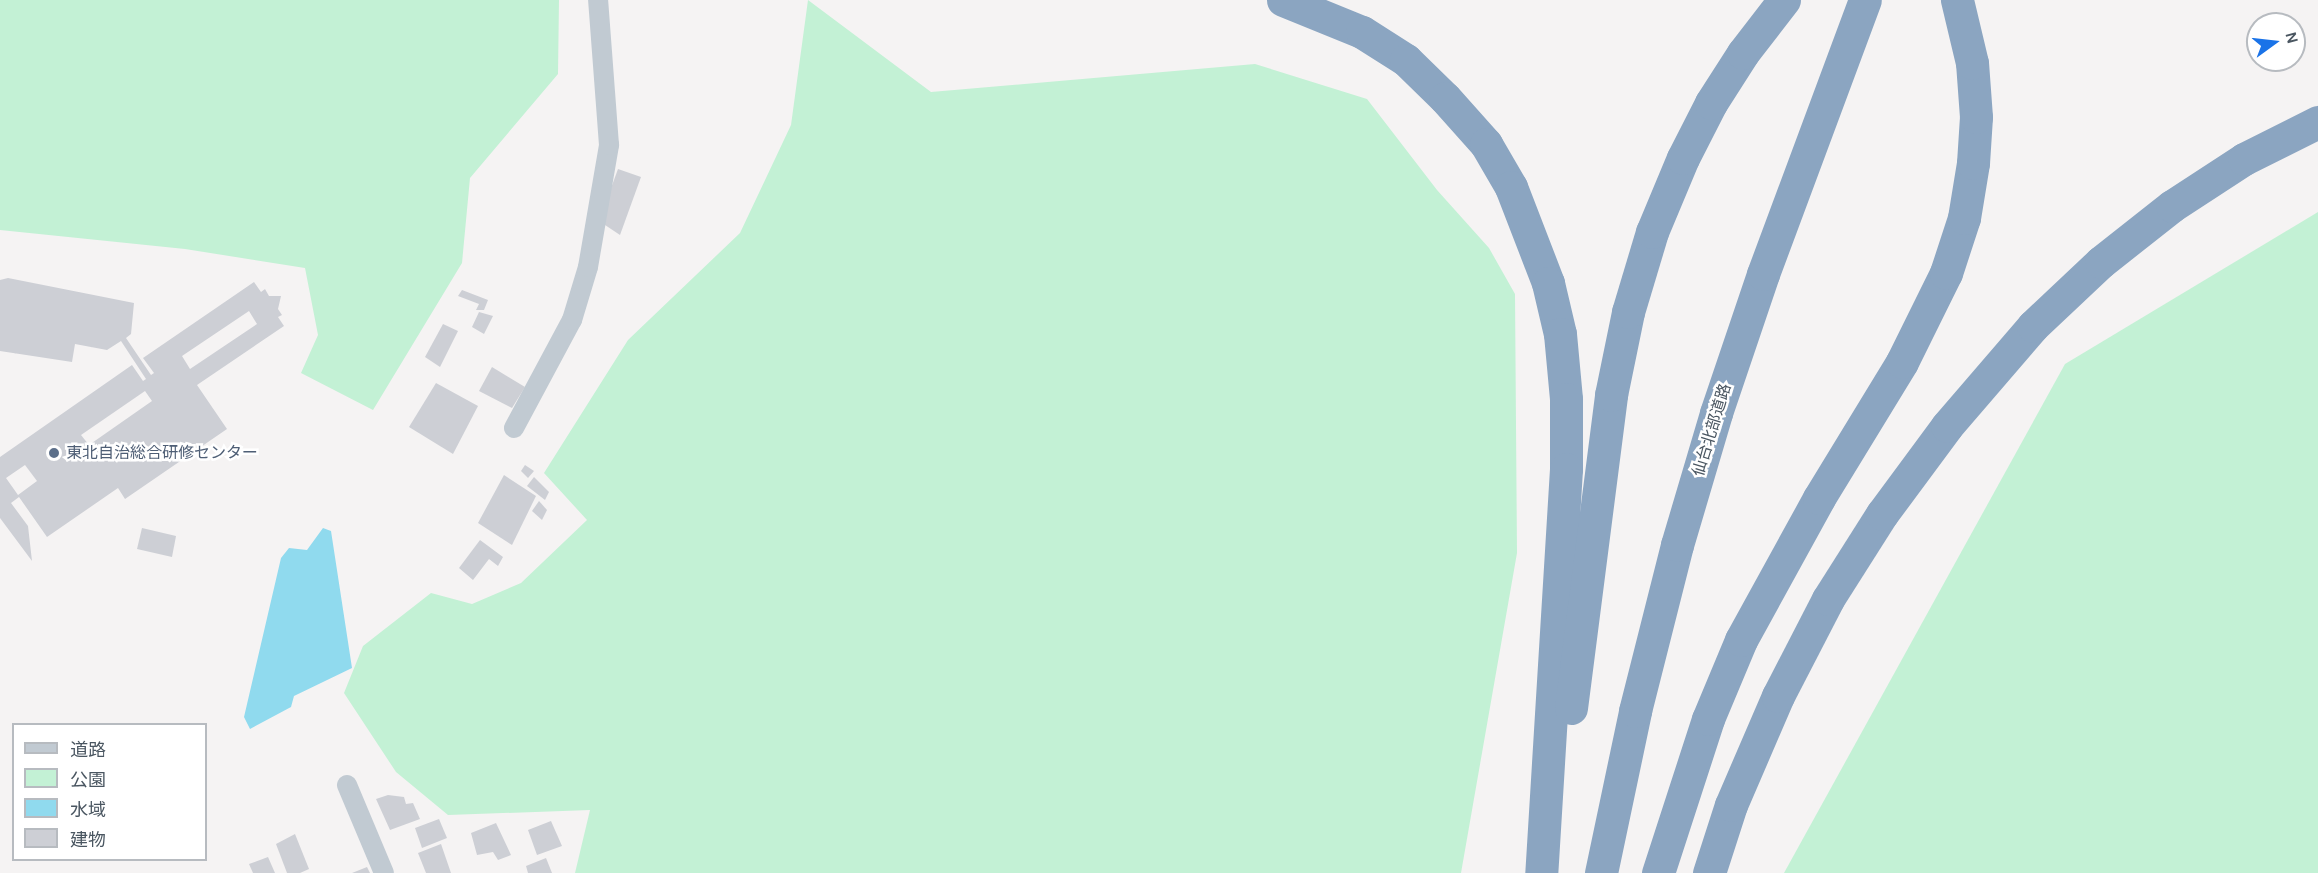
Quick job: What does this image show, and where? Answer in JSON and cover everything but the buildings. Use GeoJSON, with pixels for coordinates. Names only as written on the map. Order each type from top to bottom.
{"type":"FeatureCollection","features":[{"type":"Feature","properties":{"kind":"highway"},"geometry":{"type":"LineString","coordinates":[[1283,0],[1362,32],[1406,60],[1445,98],[1486,144],[1511,187],[1548,283],[1560,334],[1566,399],[1566,469],[1541,873]]}},
{"type":"Feature","properties":{"kind":"highway"},"geometry":{"type":"LineString","coordinates":[[1547,873],[1611,395],[1628,312],[1652,232],[1683,158],[1716,95],[1743,53],[1784,0]]}},
{"type":"Feature","properties":{"kind":"highway","name":"仙台北部道路"},"geometry":{"type":"LineString","coordinates":[[1601,873],[1635,711],[1677,544],[1716,413],[1763,273],[1865,0]]}},
{"type":"Feature","properties":{"kind":"highway"},"geometry":{"type":"LineString","coordinates":[[1658,873],[1708,719],[1741,640],[1819,498],[1906,354],[1946,273],[1964,218],[1973,164],[1976,117],[1972,63],[1957,0]]}},
{"type":"Feature","properties":{"kind":"highway"},"geometry":{"type":"LineString","coordinates":[[1709,873],[1731,805],[1778,696],[1823,609],[1882,514],[1947,426],[2033,326],[2101,262],[2190,194],[2244,159],[2318,122]]}},
{"type":"Feature","properties":{"kind":"street"},"geometry":{"type":"LineString","coordinates":[[513,428],[572,320],[588,267],[609,145],[598,0]]}},
{"type":"Feature","properties":{"kind":"street"},"geometry":{"type":"LineString","coordinates":[[347,785],[384,873]]}},
{"type":"Feature","properties":{"kind":"green space"},"geometry":{"type":"Polygon","coordinates":[[[0,0],[559,0],[558,74],[470,178],[462,263],[373,410],[301,373],[318,335],[305,268],[185,249],[0,230],[0,0]]]}},
{"type":"Feature","properties":{"kind":"green space"},"geometry":{"type":"Polygon","coordinates":[[[808,0],[931,92],[1255,64],[1367,99],[1437,190],[1489,248],[1515,294],[1517,553],[1461,873],[575,873],[590,810],[448,815],[396,772],[344,693],[363,646],[431,593],[472,604],[521,583],[587,520],[544,473],[628,340],[740,233],[791,125],[808,0]]]}},
{"type":"Feature","properties":{"kind":"green space"},"geometry":{"type":"Polygon","coordinates":[[[2318,212],[2318,873],[1784,873],[2065,364],[2318,212]]]}},
{"type":"Feature","properties":{"kind":"water"},"geometry":{"type":"Polygon","coordinates":[[[323,528],[331,531],[352,668],[294,696],[291,707],[250,729],[244,717],[281,558],[289,548],[307,550],[323,528]]]}},
{"type":"Feature","properties":{"kind":"place","name":"東北自治総合研修センター"},"geometry":{"type":"Point","coordinates":[54,453]}}]}
